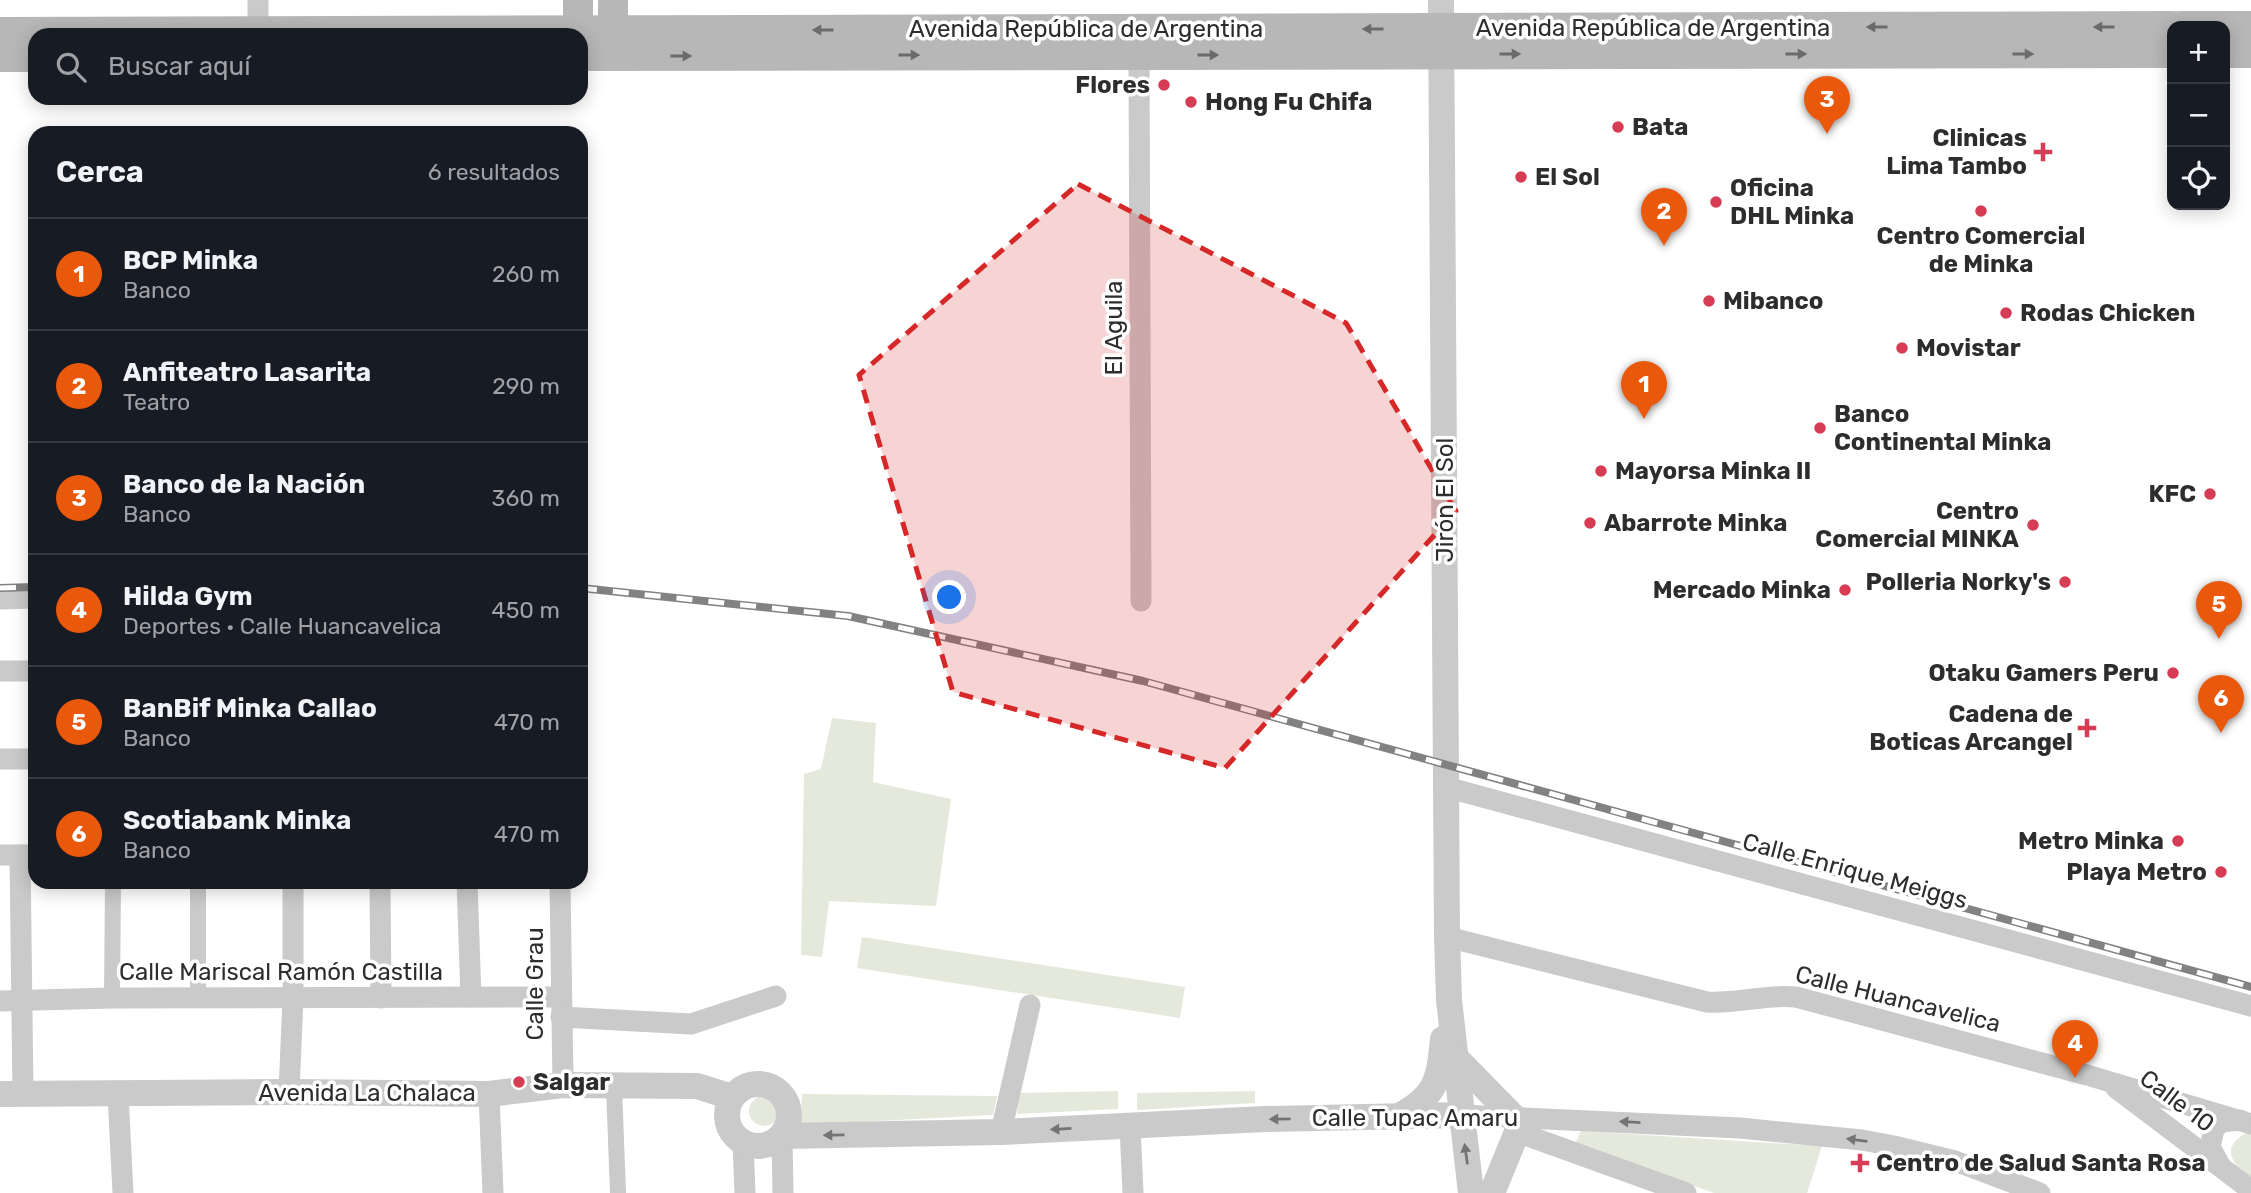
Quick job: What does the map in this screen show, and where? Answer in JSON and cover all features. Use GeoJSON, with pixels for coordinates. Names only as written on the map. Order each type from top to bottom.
{"type":"FeatureCollection","features":[{"type":"Feature","properties":{"kind":"main road"},"geometry":{"type":"LineString","coordinates":[[578,0],[579,28]]}},
{"type":"Feature","properties":{"kind":"main road"},"geometry":{"type":"LineString","coordinates":[[613,0],[613,43]]}},
{"type":"Feature","properties":{"kind":"main road","name":"Avenida República de Argentina"},"geometry":{"type":"LineString","coordinates":[[613,43],[1442,28],[2167,26]]}},
{"type":"Feature","properties":{"kind":"main road"},"geometry":{"type":"LineString","coordinates":[[2230,26],[2251,26]]}},
{"type":"Feature","properties":{"kind":"main road","name":"Avenida República de Argentina"},"geometry":{"type":"LineString","coordinates":[[588,41],[1139,54],[1442,28],[2167,53]]}},
{"type":"Feature","properties":{"kind":"main road","name":"Avenida República de Argentina"},"geometry":{"type":"LineString","coordinates":[[0,32],[28,32]]}},
{"type":"Feature","properties":{"kind":"main road"},"geometry":{"type":"LineString","coordinates":[[2230,53],[2251,53]]}},
{"type":"Feature","properties":{"kind":"main road"},"geometry":{"type":"LineString","coordinates":[[0,57],[28,57]]}},
{"type":"Feature","properties":{"kind":"street"},"geometry":{"type":"LineString","coordinates":[[258,0],[258,28]]}},
{"type":"Feature","properties":{"kind":"street","name":"Jirón El Sol"},"geometry":{"type":"LineString","coordinates":[[1442,28],[1447,937],[1449,1000],[1471,1193]]}},
{"type":"Feature","properties":{"kind":"street","name":"El Aguila"},"geometry":{"type":"LineString","coordinates":[[1139,54],[1141,601]]}},
{"type":"Feature","properties":{"kind":"street"},"geometry":{"type":"LineString","coordinates":[[0,598],[28,598]]}},
{"type":"Feature","properties":{"kind":"street"},"geometry":{"type":"LineString","coordinates":[[0,671],[28,671]]}},
{"type":"Feature","properties":{"kind":"street"},"geometry":{"type":"LineString","coordinates":[[0,759],[28,759]]}},
{"type":"Feature","properties":{"kind":"street","name":"Calle Enrique Meiggs"},"geometry":{"type":"LineString","coordinates":[[1446,787],[2251,1006]]}},
{"type":"Feature","properties":{"kind":"street"},"geometry":{"type":"LineString","coordinates":[[11,1094],[11,1001],[18,855]]}},
{"type":"Feature","properties":{"kind":"street"},"geometry":{"type":"LineString","coordinates":[[112,998],[113,889]]}},
{"type":"Feature","properties":{"kind":"street"},"geometry":{"type":"LineString","coordinates":[[198,889],[198,999]]}},
{"type":"Feature","properties":{"kind":"street"},"geometry":{"type":"LineString","coordinates":[[289,1092],[293,999],[293,889]]}},
{"type":"Feature","properties":{"kind":"street"},"geometry":{"type":"LineString","coordinates":[[380,889],[380,998]]}},
{"type":"Feature","properties":{"kind":"street"},"geometry":{"type":"LineString","coordinates":[[467,889],[471,998]]}},
{"type":"Feature","properties":{"kind":"street","name":"Calle Grau"},"geometry":{"type":"LineString","coordinates":[[560,889],[563,1085]]}},
{"type":"Feature","properties":{"kind":"street","name":"Calle Huancavelica"},"geometry":{"type":"LineString","coordinates":[[1447,937],[1707,1002],[1730,1003],[1775,995],[1796,997],[2106,1081],[2245,1122]]}},
{"type":"Feature","properties":{"kind":"street","name":"Calle Mariscal Ramón Castilla"},"geometry":{"type":"LineString","coordinates":[[11,1001],[112,998],[471,998],[691,1024],[776,996]]}},
{"type":"Feature","properties":{"kind":"street","name":"Jirón El Sol"},"geometry":{"type":"LineString","coordinates":[[1397,1117],[1417,1107],[1436,1085],[1449,1000]]}},
{"type":"Feature","properties":{"kind":"street"},"geometry":{"type":"LineString","coordinates":[[1001,1132],[1030,1005]]}},
{"type":"Feature","properties":{"kind":"street"},"geometry":{"type":"LineString","coordinates":[[1455,1057],[1515,1124],[1492,1193]]}},
{"type":"Feature","properties":{"kind":"street","name":"Calle 10"},"geometry":{"type":"LineString","coordinates":[[2106,1081],[2251,1189]]}},
{"type":"Feature","properties":{"kind":"street","name":"Avenida La Chalaca"},"geometry":{"type":"LineString","coordinates":[[11,1094],[489,1094],[563,1085],[697,1086],[732,1097]]}},
{"type":"Feature","properties":{"kind":"street"},"geometry":{"type":"LineString","coordinates":[[745,1193],[743,1143],[729,1127],[728,1107],[732,1097],[748,1086],[768,1086],[777,1090],[787,1103],[789,1112],[789,1121],[782,1136],[783,1193]]}},
{"type":"Feature","properties":{"kind":"street"},"geometry":{"type":"LineString","coordinates":[[614,1087],[618,1193]]}},
{"type":"Feature","properties":{"kind":"street"},"geometry":{"type":"LineString","coordinates":[[118,1094],[123,1193]]}},
{"type":"Feature","properties":{"kind":"street"},"geometry":{"type":"LineString","coordinates":[[489,1094],[493,1193]]}},
{"type":"Feature","properties":{"kind":"street","name":"Calle Tupac Amaru"},"geometry":{"type":"LineString","coordinates":[[782,1136],[1001,1132],[1265,1119],[1461,1115],[1515,1124],[1740,1128],[1862,1140],[1955,1161],[2040,1193]]}},
{"type":"Feature","properties":{"kind":"street"},"geometry":{"type":"LineString","coordinates":[[2220,1166],[2210,1147],[2214,1129],[2221,1122],[2245,1122]]}},
{"type":"Feature","properties":{"kind":"street","name":"Calle Tupac Amaru"},"geometry":{"type":"LineString","coordinates":[[1515,1124],[1686,1193]]}},
{"type":"Feature","properties":{"kind":"street"},"geometry":{"type":"LineString","coordinates":[[1129,1126],[1133,1193]]}},
{"type":"Feature","properties":{"kind":"street"},"geometry":{"type":"LineString","coordinates":[[743,1143],[763,1146],[782,1136]]}},
{"type":"Feature","properties":{"kind":"highlighted area"},"geometry":{"type":"Polygon","coordinates":[[[1078,184],[1346,323],[1456,511],[1225,768],[953,692],[859,375],[1078,184]]]}},
{"type":"Feature","properties":{"kind":"shaded area"},"geometry":{"type":"Polygon","coordinates":[[[832,718],[876,723],[873,782],[951,799],[936,906],[829,901],[822,957],[801,955],[804,774],[821,769],[832,718]]]}},
{"type":"Feature","properties":{"kind":"shaded area"},"geometry":{"type":"Polygon","coordinates":[[[862,937],[1185,987],[1180,1018],[857,968],[862,937]]]}},
{"type":"Feature","properties":{"kind":"shaded area"},"geometry":{"type":"Polygon","coordinates":[[[1118,1091],[1118,1109],[1017,1114],[1020,1093],[1118,1091]]]}},
{"type":"Feature","properties":{"kind":"shaded area"},"geometry":{"type":"Polygon","coordinates":[[[1255,1091],[1255,1103],[1137,1110],[1137,1093],[1255,1091]]]}},
{"type":"Feature","properties":{"kind":"shaded area"},"geometry":{"type":"Polygon","coordinates":[[[802,1094],[997,1096],[993,1115],[801,1125],[802,1094]]]}},
{"type":"Feature","properties":{"kind":"shaded area"},"geometry":{"type":"Polygon","coordinates":[[[764,1096],[775,1100],[779,1111],[775,1122],[764,1126],[753,1122],[749,1111],[753,1100],[764,1096]]]}},
{"type":"Feature","properties":{"kind":"shaded area"},"geometry":{"type":"Polygon","coordinates":[[[1581,1131],[1822,1146],[1807,1193],[1714,1193],[1575,1144],[1581,1131]]]}},
{"type":"Feature","properties":{"kind":"shaded area"},"geometry":{"type":"Polygon","coordinates":[[[2246,1133],[2251,1134],[2251,1179],[2234,1162],[2231,1150],[2246,1133]]]}},
{"type":"Feature","properties":{"kind":"railway"},"geometry":{"type":"LineString","coordinates":[[0,588],[28,587]]}},
{"type":"Feature","properties":{"kind":"railway"},"geometry":{"type":"LineString","coordinates":[[588,589],[848,616],[1143,681],[2251,987]]}},
{"type":"Feature","properties":{"kind":"place","name":"Flores"},"geometry":{"type":"Point","coordinates":[1164,85]}},
{"type":"Feature","properties":{"kind":"place","name":"Hong Fu Chifa"},"geometry":{"type":"Point","coordinates":[1191,102]}},
{"type":"Feature","properties":{"kind":"place","name":"Bata"},"geometry":{"type":"Point","coordinates":[1618,127]}},
{"type":"Feature","properties":{"kind":"place","name":"Banco de la Nación"},"geometry":{"type":"Point","coordinates":[1827,134]}},
{"type":"Feature","properties":{"kind":"place","name":"Clinicas Lima Tambo"},"geometry":{"type":"Point","coordinates":[2043,152]}},
{"type":"Feature","properties":{"kind":"place","name":"El Sol"},"geometry":{"type":"Point","coordinates":[1521,177]}},
{"type":"Feature","properties":{"kind":"place","name":"Oficina DHL Minka"},"geometry":{"type":"Point","coordinates":[1716,202]}},
{"type":"Feature","properties":{"kind":"place","name":"Centro Comercial de Minka"},"geometry":{"type":"Point","coordinates":[1981,211]}},
{"type":"Feature","properties":{"kind":"place","name":"Anfiteatro Lasarita"},"geometry":{"type":"Point","coordinates":[1664,246]}},
{"type":"Feature","properties":{"kind":"place","name":"Mibanco"},"geometry":{"type":"Point","coordinates":[1709,301]}},
{"type":"Feature","properties":{"kind":"place","name":"Rodas Chicken"},"geometry":{"type":"Point","coordinates":[2006,313]}},
{"type":"Feature","properties":{"kind":"place","name":"Movistar"},"geometry":{"type":"Point","coordinates":[1902,348]}},
{"type":"Feature","properties":{"kind":"place","name":"BCP Minka"},"geometry":{"type":"Point","coordinates":[1644,419]}},
{"type":"Feature","properties":{"kind":"place","name":"Banco Continental Minka"},"geometry":{"type":"Point","coordinates":[1820,428]}},
{"type":"Feature","properties":{"kind":"place","name":"Mayorsa Minka II"},"geometry":{"type":"Point","coordinates":[1601,471]}},
{"type":"Feature","properties":{"kind":"place","name":"KFC"},"geometry":{"type":"Point","coordinates":[2210,494]}},
{"type":"Feature","properties":{"kind":"place","name":"Abarrote Minka"},"geometry":{"type":"Point","coordinates":[1590,523]}},
{"type":"Feature","properties":{"kind":"place","name":"Centro Comercial MINKA"},"geometry":{"type":"Point","coordinates":[2033,525]}},
{"type":"Feature","properties":{"kind":"place","name":"Polleria Norky's"},"geometry":{"type":"Point","coordinates":[2065,582]}},
{"type":"Feature","properties":{"kind":"place","name":"Mercado Minka"},"geometry":{"type":"Point","coordinates":[1845,590]}},
{"type":"Feature","properties":{"kind":"place","name":"BanBif Minka Callao"},"geometry":{"type":"Point","coordinates":[2219,639]}},
{"type":"Feature","properties":{"kind":"place","name":"Otaku Gamers Peru"},"geometry":{"type":"Point","coordinates":[2173,673]}},
{"type":"Feature","properties":{"kind":"place","name":"Cadena de Boticas Arcangel"},"geometry":{"type":"Point","coordinates":[2087,728]}},
{"type":"Feature","properties":{"kind":"place","name":"Scotiabank Minka"},"geometry":{"type":"Point","coordinates":[2221,733]}},
{"type":"Feature","properties":{"kind":"place","name":"Metro Minka"},"geometry":{"type":"Point","coordinates":[2178,841]}},
{"type":"Feature","properties":{"kind":"place","name":"Playa Metro"},"geometry":{"type":"Point","coordinates":[2221,872]}},
{"type":"Feature","properties":{"kind":"place","name":"Hilda Gym"},"geometry":{"type":"Point","coordinates":[2075,1078]}},
{"type":"Feature","properties":{"kind":"place","name":"Salgar"},"geometry":{"type":"Point","coordinates":[519,1082]}},
{"type":"Feature","properties":{"kind":"place","name":"Centro de Salud Santa Rosa"},"geometry":{"type":"Point","coordinates":[1860,1163]}}]}
